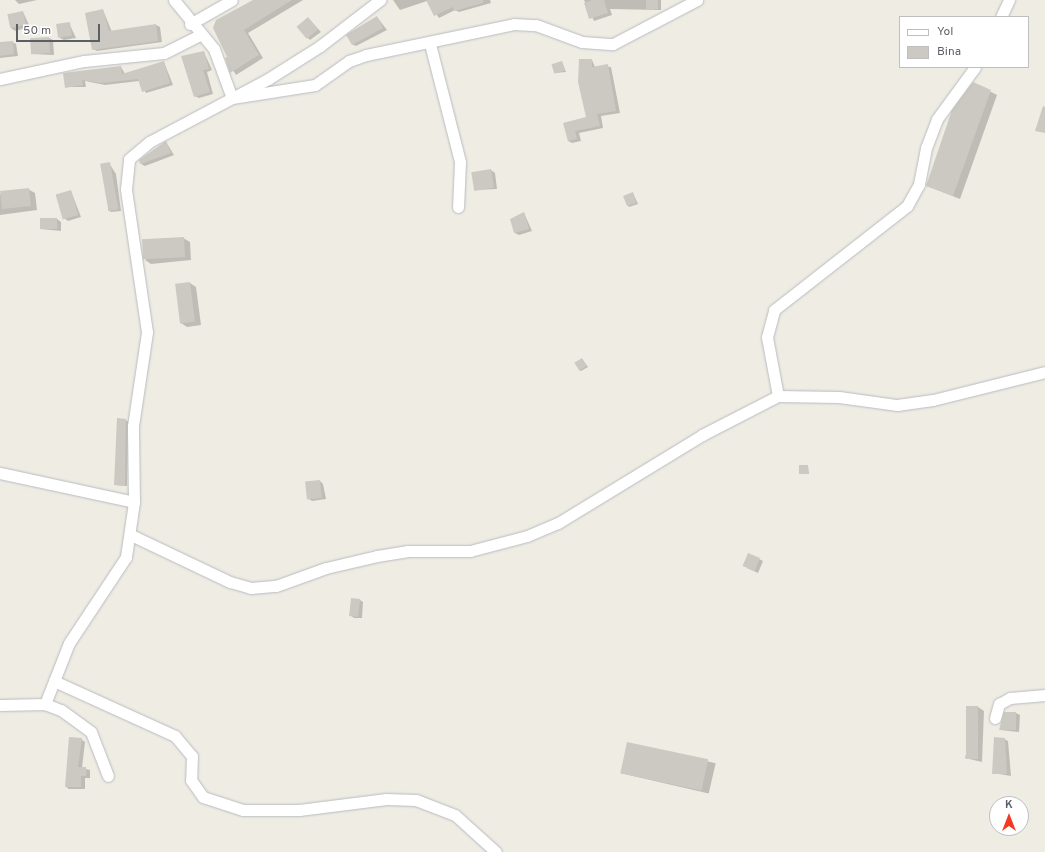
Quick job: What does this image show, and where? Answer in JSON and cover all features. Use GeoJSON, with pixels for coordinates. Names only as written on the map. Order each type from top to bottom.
{"type":"FeatureCollection","features":[{"type":"Feature","properties":{"kind":"street"},"geometry":{"type":"LineString","coordinates":[[174,0],[190,24],[202,34],[214,49],[232,98]]}},
{"type":"Feature","properties":{"kind":"street"},"geometry":{"type":"LineString","coordinates":[[190,24],[232,0]]}},
{"type":"Feature","properties":{"kind":"street"},"geometry":{"type":"LineString","coordinates":[[45,704],[78,626],[126,557],[131,535],[134,502],[133,426],[147,332],[126,168],[135,152],[149,142],[232,98],[320,46],[380,0]]}},
{"type":"Feature","properties":{"kind":"street"},"geometry":{"type":"LineString","coordinates":[[232,98],[315,85],[349,61],[514,24],[536,25],[582,42],[613,44],[697,0]]}},
{"type":"Feature","properties":{"kind":"street"},"geometry":{"type":"LineString","coordinates":[[1002,16],[1009,0]]}},
{"type":"Feature","properties":{"kind":"street"},"geometry":{"type":"LineString","coordinates":[[0,79],[84,61],[164,53],[202,34]]}},
{"type":"Feature","properties":{"kind":"street"},"geometry":{"type":"LineString","coordinates":[[430,44],[460,162],[458,207]]}},
{"type":"Feature","properties":{"kind":"street"},"geometry":{"type":"LineString","coordinates":[[778,396],[767,337],[774,310],[907,206],[920,184],[926,148],[937,119],[974,68]]}},
{"type":"Feature","properties":{"kind":"street"},"geometry":{"type":"LineString","coordinates":[[131,535],[230,582],[251,588],[276,586],[326,568],[377,556],[406,551],[470,551],[500,545],[558,523],[702,435],[778,396],[839,397],[897,405],[933,400],[1045,372]]}},
{"type":"Feature","properties":{"kind":"street"},"geometry":{"type":"LineString","coordinates":[[0,472],[134,502]]}},
{"type":"Feature","properties":{"kind":"street"},"geometry":{"type":"LineString","coordinates":[[54,681],[175,736],[192,756],[192,780],[203,797],[243,810],[299,810],[386,799],[416,800],[455,816],[496,852]]}},
{"type":"Feature","properties":{"kind":"street"},"geometry":{"type":"LineString","coordinates":[[995,718],[999,704],[1010,698],[1045,695]]}},
{"type":"Feature","properties":{"kind":"street"},"geometry":{"type":"LineString","coordinates":[[0,705],[45,704],[61,710],[91,732],[108,776]]}},
{"type":"Feature","properties":{"kind":"building"},"geometry":{"type":"Polygon","coordinates":[[[253,0],[292,0],[244,30],[259,55],[230,73],[225,58],[227,57],[213,28],[216,20],[253,0]]]}},
{"type":"Feature","properties":{"kind":"building"},"geometry":{"type":"Polygon","coordinates":[[[426,0],[483,0],[483,3],[454,11],[453,7],[434,16],[426,0]]]}},
{"type":"Feature","properties":{"kind":"building"},"geometry":{"type":"Polygon","coordinates":[[[593,0],[604,0],[608,13],[589,19],[584,3],[593,0]]]}},
{"type":"Feature","properties":{"kind":"building"},"geometry":{"type":"Polygon","coordinates":[[[646,0],[658,0],[658,9],[646,9],[646,0]]]}},
{"type":"Feature","properties":{"kind":"building"},"geometry":{"type":"Polygon","coordinates":[[[103,9],[109,31],[156,24],[158,41],[92,50],[85,13],[103,9]]]}},
{"type":"Feature","properties":{"kind":"building"},"geometry":{"type":"Polygon","coordinates":[[[23,11],[26,25],[10,28],[7,14],[23,11]]]}},
{"type":"Feature","properties":{"kind":"building"},"geometry":{"type":"Polygon","coordinates":[[[377,16],[383,28],[352,45],[346,35],[377,16]]]}},
{"type":"Feature","properties":{"kind":"building"},"geometry":{"type":"Polygon","coordinates":[[[308,17],[318,29],[307,39],[297,27],[308,17]]]}},
{"type":"Feature","properties":{"kind":"building"},"geometry":{"type":"Polygon","coordinates":[[[70,22],[72,36],[58,38],[56,24],[70,22]]]}},
{"type":"Feature","properties":{"kind":"building"},"geometry":{"type":"Polygon","coordinates":[[[49,37],[50,53],[31,54],[30,38],[49,37]]]}},
{"type":"Feature","properties":{"kind":"building"},"geometry":{"type":"Polygon","coordinates":[[[13,41],[14,54],[0,56],[0,42],[13,41]]]}},
{"type":"Feature","properties":{"kind":"building"},"geometry":{"type":"Polygon","coordinates":[[[204,51],[209,69],[203,70],[210,92],[194,97],[181,56],[204,51]]]}},
{"type":"Feature","properties":{"kind":"building"},"geometry":{"type":"Polygon","coordinates":[[[579,59],[592,59],[592,67],[608,64],[616,111],[597,114],[600,126],[575,131],[577,139],[568,141],[563,123],[586,117],[578,82],[579,59]]]}},
{"type":"Feature","properties":{"kind":"building"},"geometry":{"type":"Polygon","coordinates":[[[164,61],[170,83],[142,92],[138,79],[101,83],[82,80],[83,85],[65,88],[63,73],[121,66],[122,74],[164,61]]]}},
{"type":"Feature","properties":{"kind":"building"},"geometry":{"type":"Polygon","coordinates":[[[562,61],[565,71],[554,74],[551,64],[562,61]]]}},
{"type":"Feature","properties":{"kind":"building"},"geometry":{"type":"Polygon","coordinates":[[[973,82],[991,90],[953,196],[926,186],[952,110],[973,82]]]}},
{"type":"Feature","properties":{"kind":"building"},"geometry":{"type":"Polygon","coordinates":[[[1043,106],[1045,107],[1045,133],[1035,131],[1043,106]]]}},
{"type":"Feature","properties":{"kind":"building"},"geometry":{"type":"Polygon","coordinates":[[[166,141],[171,153],[140,164],[139,160],[166,141]]]}},
{"type":"Feature","properties":{"kind":"building"},"geometry":{"type":"Polygon","coordinates":[[[110,162],[118,209],[108,211],[100,164],[110,162]]]}},
{"type":"Feature","properties":{"kind":"building"},"geometry":{"type":"Polygon","coordinates":[[[491,169],[494,188],[474,191],[471,172],[491,169]]]}},
{"type":"Feature","properties":{"kind":"building"},"geometry":{"type":"Polygon","coordinates":[[[29,188],[31,206],[2,209],[0,191],[29,188]]]}},
{"type":"Feature","properties":{"kind":"building"},"geometry":{"type":"Polygon","coordinates":[[[71,190],[78,215],[63,219],[56,194],[71,190]]]}},
{"type":"Feature","properties":{"kind":"building"},"geometry":{"type":"Polygon","coordinates":[[[633,192],[636,203],[627,206],[623,196],[633,192]]]}},
{"type":"Feature","properties":{"kind":"building"},"geometry":{"type":"Polygon","coordinates":[[[524,212],[529,229],[514,233],[510,219],[524,212]]]}},
{"type":"Feature","properties":{"kind":"building"},"geometry":{"type":"Polygon","coordinates":[[[40,218],[57,218],[57,229],[40,229],[40,218]]]}},
{"type":"Feature","properties":{"kind":"building"},"geometry":{"type":"Polygon","coordinates":[[[184,237],[185,257],[143,259],[142,239],[184,237]]]}},
{"type":"Feature","properties":{"kind":"building"},"geometry":{"type":"Polygon","coordinates":[[[190,282],[195,322],[180,324],[175,284],[190,282]]]}},
{"type":"Feature","properties":{"kind":"building"},"geometry":{"type":"Polygon","coordinates":[[[582,358],[587,366],[579,370],[574,363],[582,358]]]}},
{"type":"Feature","properties":{"kind":"building"},"geometry":{"type":"Polygon","coordinates":[[[117,418],[126,419],[125,486],[114,485],[117,418]]]}},
{"type":"Feature","properties":{"kind":"building"},"geometry":{"type":"Polygon","coordinates":[[[799,465],[808,465],[808,474],[799,474],[799,465]]]}},
{"type":"Feature","properties":{"kind":"building"},"geometry":{"type":"Polygon","coordinates":[[[320,480],[322,498],[307,499],[305,482],[320,480]]]}},
{"type":"Feature","properties":{"kind":"building"},"geometry":{"type":"Polygon","coordinates":[[[748,553],[760,558],[754,571],[743,566],[748,553]]]}},
{"type":"Feature","properties":{"kind":"building"},"geometry":{"type":"Polygon","coordinates":[[[351,598],[360,599],[358,617],[349,616],[351,598]]]}},
{"type":"Feature","properties":{"kind":"building"},"geometry":{"type":"Polygon","coordinates":[[[966,706],[978,706],[978,759],[966,759],[966,706]]]}},
{"type":"Feature","properties":{"kind":"building"},"geometry":{"type":"Polygon","coordinates":[[[1004,712],[1016,712],[1016,730],[999,730],[1004,712]]]}},
{"type":"Feature","properties":{"kind":"building"},"geometry":{"type":"Polygon","coordinates":[[[69,737],[82,738],[78,767],[86,767],[86,776],[81,776],[81,787],[65,787],[69,737]]]}},
{"type":"Feature","properties":{"kind":"building"},"geometry":{"type":"Polygon","coordinates":[[[994,737],[1005,738],[1007,774],[992,774],[994,737]]]}},
{"type":"Feature","properties":{"kind":"building"},"geometry":{"type":"Polygon","coordinates":[[[627,742],[708,759],[702,791],[620,773],[627,742]]]}}]}
